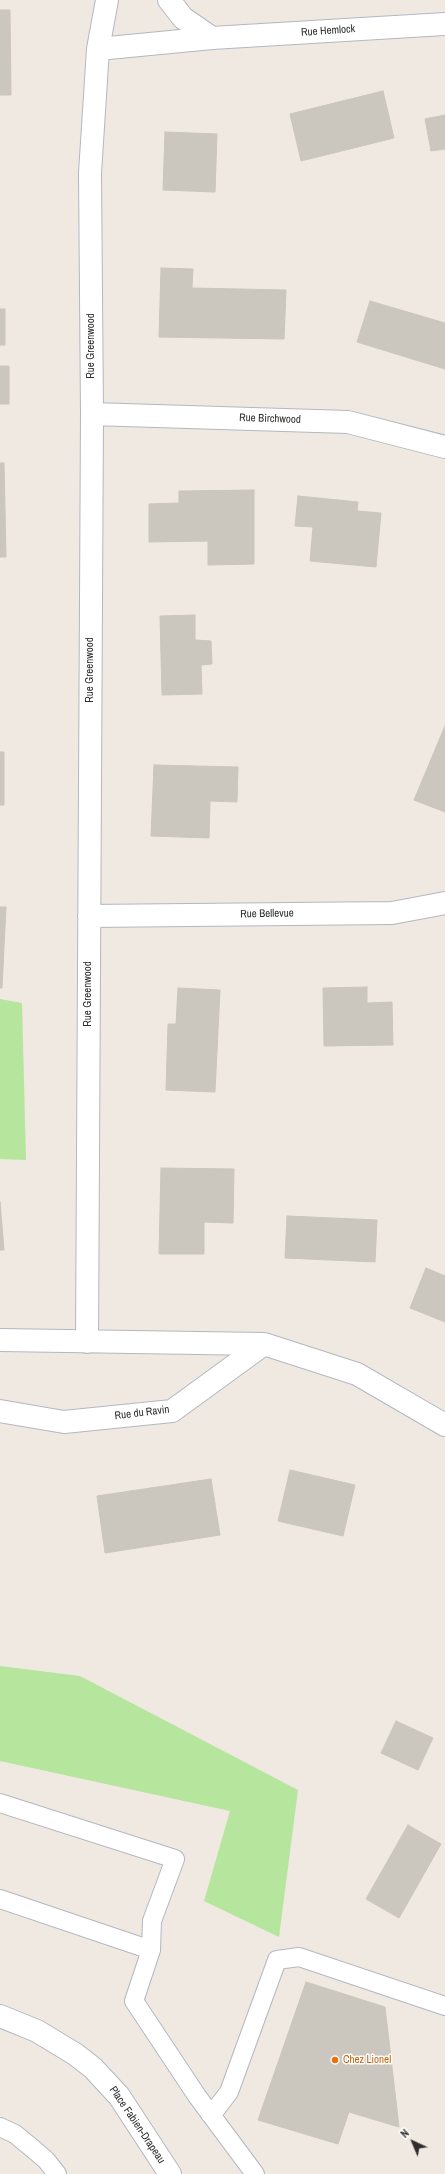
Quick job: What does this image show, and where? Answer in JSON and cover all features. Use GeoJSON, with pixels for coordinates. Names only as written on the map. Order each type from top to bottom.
{"type":"FeatureCollection","features":[{"type":"Feature","properties":{"kind":"street","name":"Rue Greenwood"},"geometry":{"type":"LineString","coordinates":[[87,1342],[92,414],[90,173],[98,49],[107,0]]}},
{"type":"Feature","properties":{"kind":"street"},"geometry":{"type":"LineString","coordinates":[[169,0],[183,18],[212,38]]}},
{"type":"Feature","properties":{"kind":"street","name":"Rue Hemlock"},"geometry":{"type":"LineString","coordinates":[[98,49],[212,38],[445,24]]}},
{"type":"Feature","properties":{"kind":"street","name":"Rue Birchwood"},"geometry":{"type":"LineString","coordinates":[[92,414],[348,422],[445,447]]}},
{"type":"Feature","properties":{"kind":"street","name":"Rue Bellevue"},"geometry":{"type":"LineString","coordinates":[[89,916],[392,913],[445,903]]}},
{"type":"Feature","properties":{"kind":"street"},"geometry":{"type":"LineString","coordinates":[[0,1340],[264,1344],[357,1374],[445,1425]]}},
{"type":"Feature","properties":{"kind":"street","name":"Rue du Ravin"},"geometry":{"type":"LineString","coordinates":[[0,1411],[64,1422],[172,1411],[264,1344]]}},
{"type":"Feature","properties":{"kind":"street","name":"Place Fabien-Drapeau"},"geometry":{"type":"LineString","coordinates":[[0,2016],[44,2035],[75,2054],[93,2068],[119,2096],[170,2174]]}},
{"type":"Feature","properties":{"kind":"lane"},"geometry":{"type":"LineString","coordinates":[[0,1803],[175,1859],[152,1921],[151,1950],[134,2001],[210,2114],[255,2174]]}},
{"type":"Feature","properties":{"kind":"lane"},"geometry":{"type":"LineString","coordinates":[[0,1899],[151,1950]]}},
{"type":"Feature","properties":{"kind":"lane"},"geometry":{"type":"LineString","coordinates":[[210,2114],[216,2109],[229,2092],[277,1960],[299,1957],[445,2006]]}},
{"type":"Feature","properties":{"kind":"lane"},"geometry":{"type":"LineString","coordinates":[[0,2127],[15,2134],[32,2148],[46,2160],[57,2174]]}},
{"type":"Feature","properties":{"kind":"green space"},"geometry":{"type":"Polygon","coordinates":[[[0,999],[22,1003],[26,1160],[0,1159],[0,999]]]}},
{"type":"Feature","properties":{"kind":"green space"},"geometry":{"type":"Polygon","coordinates":[[[0,1666],[80,1676],[298,1790],[279,1937],[204,1901],[230,1811],[0,1761],[0,1666]]]}},
{"type":"Feature","properties":{"kind":"building"},"geometry":{"type":"Polygon","coordinates":[[[0,10],[10,10],[11,95],[0,95],[0,10]]]}},
{"type":"Feature","properties":{"kind":"building"},"geometry":{"type":"Polygon","coordinates":[[[383,91],[394,138],[301,161],[290,114],[383,91]]]}},
{"type":"Feature","properties":{"kind":"building"},"geometry":{"type":"Polygon","coordinates":[[[445,115],[445,149],[431,151],[425,119],[445,115]]]}},
{"type":"Feature","properties":{"kind":"building"},"geometry":{"type":"Polygon","coordinates":[[[165,132],[217,134],[215,192],[163,190],[165,132]]]}},
{"type":"Feature","properties":{"kind":"building"},"geometry":{"type":"Polygon","coordinates":[[[161,268],[193,269],[192,288],[286,290],[284,339],[159,337],[161,268]]]}},
{"type":"Feature","properties":{"kind":"building"},"geometry":{"type":"Polygon","coordinates":[[[370,301],[445,323],[445,369],[357,342],[370,301]]]}},
{"type":"Feature","properties":{"kind":"building"},"geometry":{"type":"Polygon","coordinates":[[[0,309],[5,309],[5,345],[0,345],[0,309]]]}},
{"type":"Feature","properties":{"kind":"building"},"geometry":{"type":"Polygon","coordinates":[[[0,366],[9,366],[9,404],[0,404],[0,366]]]}},
{"type":"Feature","properties":{"kind":"building"},"geometry":{"type":"Polygon","coordinates":[[[0,463],[4,463],[6,557],[0,557],[0,463]]]}},
{"type":"Feature","properties":{"kind":"building"},"geometry":{"type":"Polygon","coordinates":[[[254,490],[254,564],[208,565],[208,541],[149,542],[149,504],[179,503],[179,491],[254,490]]]}},
{"type":"Feature","properties":{"kind":"building"},"geometry":{"type":"Polygon","coordinates":[[[298,496],[358,502],[357,511],[381,513],[376,567],[310,561],[313,527],[295,526],[298,496]]]}},
{"type":"Feature","properties":{"kind":"building"},"geometry":{"type":"Polygon","coordinates":[[[195,615],[195,640],[211,641],[212,664],[201,665],[202,694],[162,695],[160,616],[195,615]]]}},
{"type":"Feature","properties":{"kind":"building"},"geometry":{"type":"Polygon","coordinates":[[[445,726],[445,812],[414,800],[445,726]]]}},
{"type":"Feature","properties":{"kind":"building"},"geometry":{"type":"Polygon","coordinates":[[[0,752],[4,752],[4,805],[0,805],[0,752]]]}},
{"type":"Feature","properties":{"kind":"building"},"geometry":{"type":"Polygon","coordinates":[[[154,765],[238,767],[237,802],[210,801],[209,838],[151,836],[154,765]]]}},
{"type":"Feature","properties":{"kind":"building"},"geometry":{"type":"Polygon","coordinates":[[[0,907],[6,907],[2,988],[0,988],[0,907]]]}},
{"type":"Feature","properties":{"kind":"building"},"geometry":{"type":"Polygon","coordinates":[[[367,987],[367,1003],[392,1002],[393,1045],[324,1046],[323,988],[367,987]]]}},
{"type":"Feature","properties":{"kind":"building"},"geometry":{"type":"Polygon","coordinates":[[[178,988],[220,990],[215,1092],[166,1090],[168,1024],[176,1024],[178,988]]]}},
{"type":"Feature","properties":{"kind":"building"},"geometry":{"type":"Polygon","coordinates":[[[161,1168],[234,1169],[233,1223],[204,1222],[204,1254],[159,1254],[161,1168]]]}},
{"type":"Feature","properties":{"kind":"building"},"geometry":{"type":"Polygon","coordinates":[[[0,1202],[4,1250],[0,1250],[0,1202]]]}},
{"type":"Feature","properties":{"kind":"building"},"geometry":{"type":"Polygon","coordinates":[[[287,1216],[377,1220],[375,1262],[285,1258],[287,1216]]]}},
{"type":"Feature","properties":{"kind":"building"},"geometry":{"type":"Polygon","coordinates":[[[426,1268],[445,1276],[445,1322],[410,1308],[426,1268]]]}},
{"type":"Feature","properties":{"kind":"building"},"geometry":{"type":"Polygon","coordinates":[[[290,1470],[355,1485],[343,1536],[278,1521],[290,1470]]]}},
{"type":"Feature","properties":{"kind":"building"},"geometry":{"type":"Polygon","coordinates":[[[211,1479],[220,1535],[105,1553],[97,1496],[211,1479]]]}},
{"type":"Feature","properties":{"kind":"building"},"geometry":{"type":"Polygon","coordinates":[[[396,1721],[433,1738],[418,1770],[381,1753],[396,1721]]]}},
{"type":"Feature","properties":{"kind":"building"},"geometry":{"type":"Polygon","coordinates":[[[408,1825],[441,1844],[399,1918],[366,1899],[408,1825]]]}},
{"type":"Feature","properties":{"kind":"building","name":"Chez Lionel"},"geometry":{"type":"Polygon","coordinates":[[[306,1982],[385,2007],[399,2127],[349,2112],[338,2144],[258,2120],[306,1982]]]}},
{"type":"Feature","properties":{"kind":"place","name":"Chez Lionel"},"geometry":{"type":"Point","coordinates":[335,2060]}}]}
